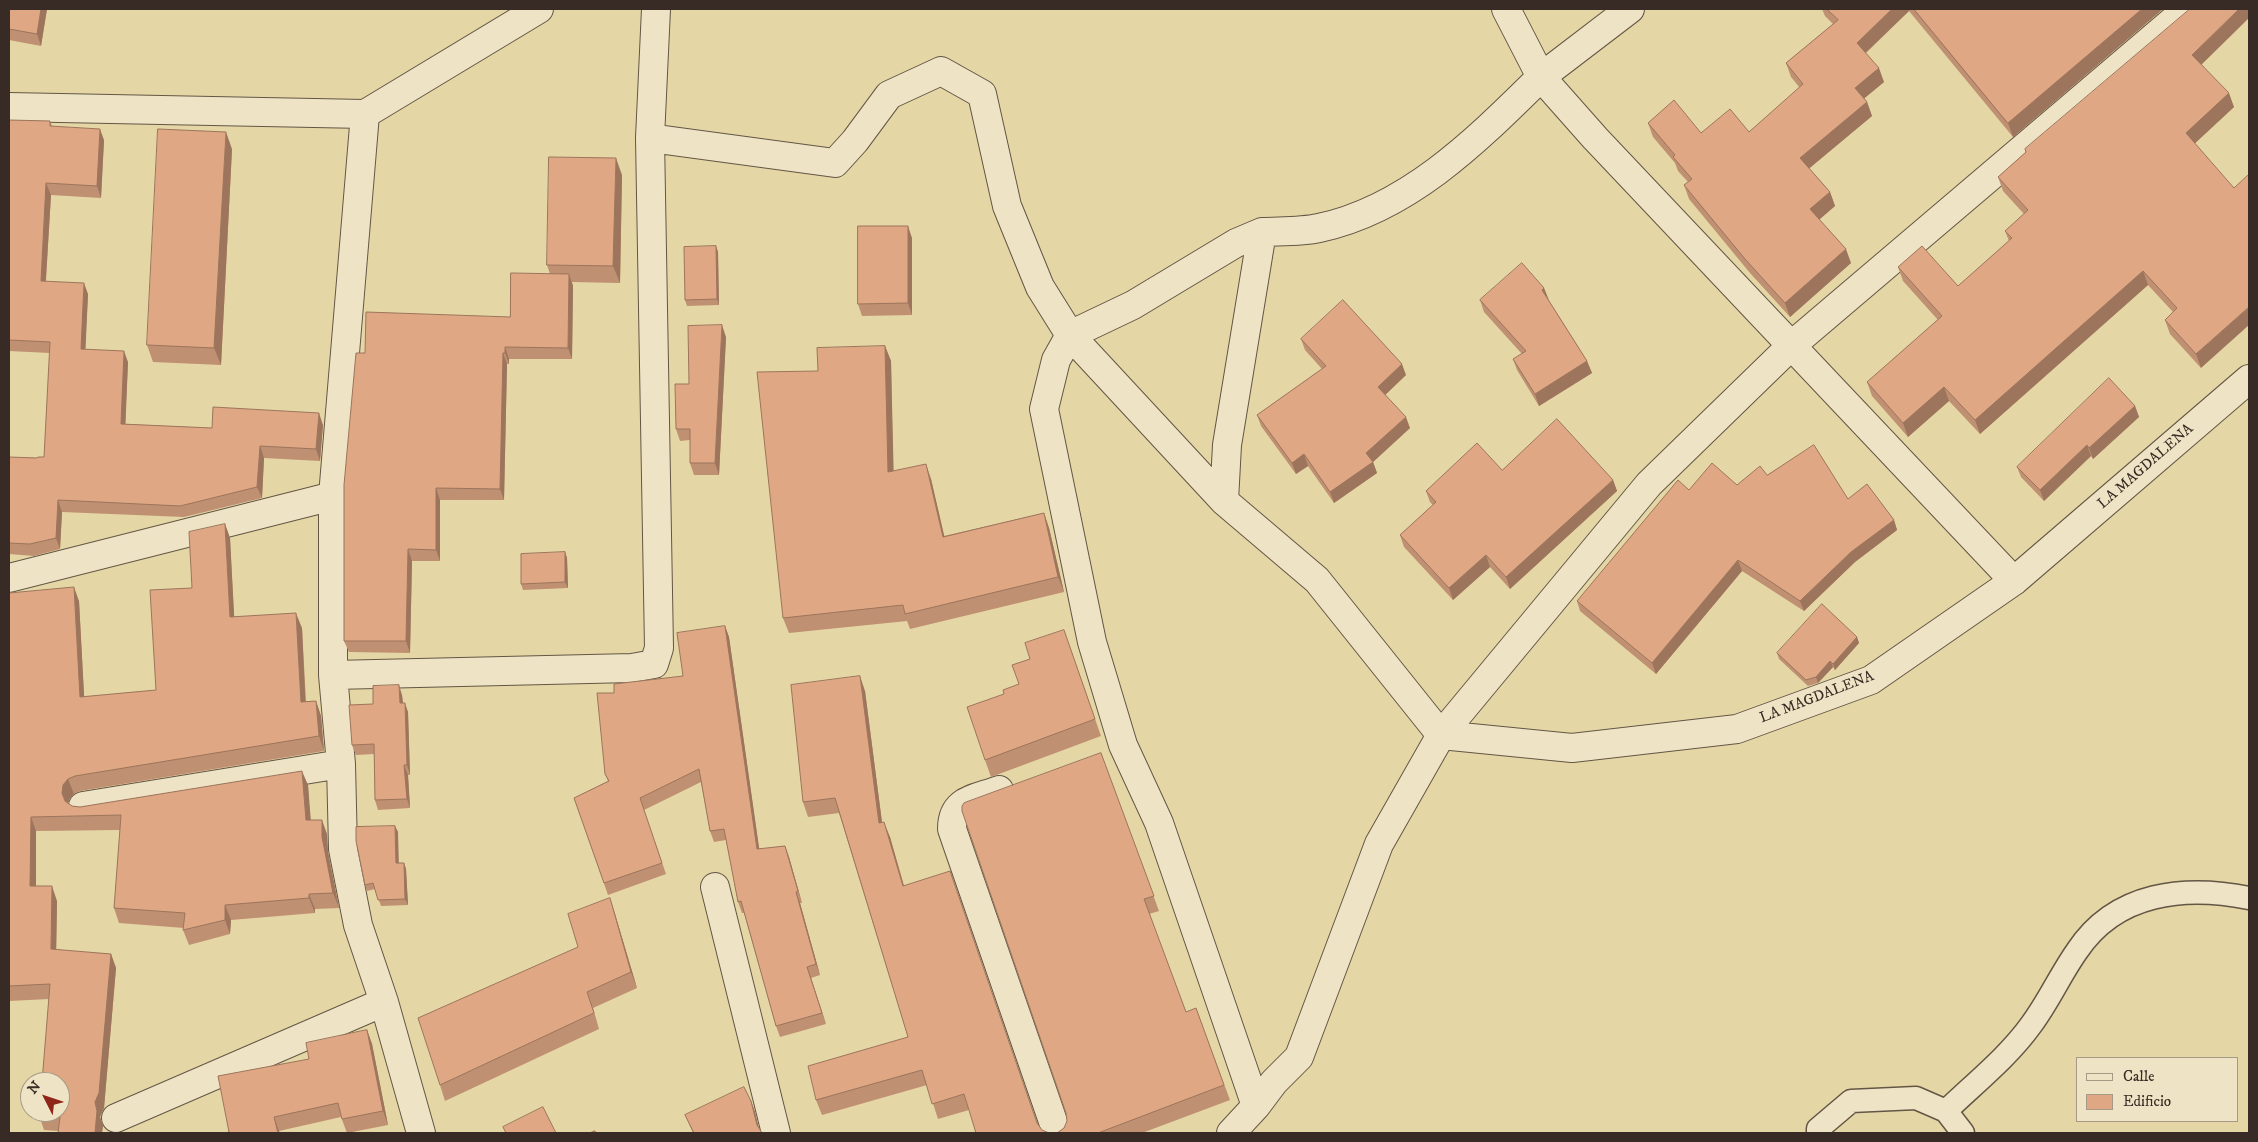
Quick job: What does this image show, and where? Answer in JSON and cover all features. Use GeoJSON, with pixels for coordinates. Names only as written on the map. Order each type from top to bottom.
{"type":"FeatureCollection","features":[{"type":"Feature","properties":{"kind":"street"},"geometry":{"type":"LineString","coordinates":[[9,107],[365,114],[521,15],[539,9]]}},
{"type":"Feature","properties":{"kind":"street"},"geometry":{"type":"LineString","coordinates":[[333,675],[632,668],[654,664],[659,648],[650,138],[656,9]]}},
{"type":"Feature","properties":{"kind":"street"},"geometry":{"type":"LineString","coordinates":[[1506,9],[1541,77],[1595,138],[2014,580]]}},
{"type":"Feature","properties":{"kind":"street"},"geometry":{"type":"LineString","coordinates":[[1256,1106],[1159,823],[1123,745],[1092,642],[1044,409],[1056,360],[1070,335],[1133,305],[1236,243],[1262,232],[1319,228],[1370,210],[1416,186],[1478,139],[1541,77],[1630,9]]}},
{"type":"Feature","properties":{"kind":"street"},"geometry":{"type":"LineString","coordinates":[[1231,1133],[1256,1106],[1274,1082],[1300,1057],[1379,844],[1441,735],[1649,484],[1792,345],[2187,9]]}},
{"type":"Feature","properties":{"kind":"street"},"geometry":{"type":"LineString","coordinates":[[650,138],[835,163],[856,141],[889,96],[941,71],[982,94],[1007,206],[1040,287],[1070,335],[1224,501],[1317,580],[1441,735]]}},
{"type":"Feature","properties":{"kind":"street"},"geometry":{"type":"LineString","coordinates":[[365,114],[333,496],[333,675],[341,764],[343,849],[358,925],[384,1002],[421,1133]]}},
{"type":"Feature","properties":{"kind":"street"},"geometry":{"type":"LineString","coordinates":[[1224,501],[1227,444],[1262,232]]}},
{"type":"Feature","properties":{"kind":"street","name":"LA MAGDALENA"},"geometry":{"type":"LineString","coordinates":[[1441,735],[1572,748],[1737,729],[1871,680],[2014,580],[2249,379]]}},
{"type":"Feature","properties":{"kind":"street"},"geometry":{"type":"LineString","coordinates":[[9,578],[333,496]]}},
{"type":"Feature","properties":{"kind":"street"},"geometry":{"type":"LineString","coordinates":[[1096,755],[1123,745]]}},
{"type":"Feature","properties":{"kind":"street"},"geometry":{"type":"LineString","coordinates":[[83,806],[341,764]]}},
{"type":"Feature","properties":{"kind":"street"},"geometry":{"type":"LineString","coordinates":[[1023,782],[959,805],[952,816],[952,829],[1057,1133]]}},
{"type":"Feature","properties":{"kind":"street"},"geometry":{"type":"LineString","coordinates":[[715,887],[776,1133]]}},
{"type":"Feature","properties":{"kind":"street"},"geometry":{"type":"LineString","coordinates":[[116,1118],[384,1002]]}},
{"type":"Feature","properties":{"kind":"lane"},"geometry":{"type":"LineString","coordinates":[[1946,1111],[2031,1026],[2048,1001],[2077,950],[2102,921],[2127,905],[2174,893],[2210,891],[2249,898]]}},
{"type":"Feature","properties":{"kind":"lane"},"geometry":{"type":"LineString","coordinates":[[1818,1133],[1818,1129],[1852,1101],[1916,1098],[1946,1111],[1963,1133]]}},
{"type":"Feature","properties":{"kind":"building"},"geometry":{"type":"Polygon","coordinates":[[[9,9],[41,9],[37,34],[9,29],[9,9]]]}},
{"type":"Feature","properties":{"kind":"building"},"geometry":{"type":"Polygon","coordinates":[[[1827,9],[1892,9],[1857,43],[1879,68],[1855,88],[1867,102],[1800,158],[1830,192],[1810,209],[1846,249],[1785,303],[1745,259],[1684,185],[1692,179],[1648,123],[1674,100],[1701,133],[1730,109],[1749,132],[1803,84],[1786,63],[1838,20],[1827,9]]]}},
{"type":"Feature","properties":{"kind":"building"},"geometry":{"type":"Polygon","coordinates":[[[1914,9],[2142,9],[2008,123],[1914,9]]]}},
{"type":"Feature","properties":{"kind":"building"},"geometry":{"type":"Polygon","coordinates":[[[2190,9],[2239,9],[2192,55],[2229,93],[2186,133],[2234,188],[2249,174],[2249,307],[2196,354],[2165,320],[2177,308],[2143,271],[1975,420],[1944,387],[1903,423],[1867,382],[1942,316],[1898,267],[1922,246],[1958,286],[2012,238],[2005,231],[2028,210],[1998,177],[2026,152],[2025,149],[2190,9]]]}},
{"type":"Feature","properties":{"kind":"building"},"geometry":{"type":"Polygon","coordinates":[[[9,120],[50,121],[50,126],[100,129],[97,186],[46,183],[41,281],[84,283],[81,349],[124,351],[121,424],[212,428],[213,407],[319,413],[316,449],[260,446],[257,487],[180,506],[58,500],[56,538],[30,544],[9,543],[9,457],[44,457],[50,342],[9,340],[9,120]]]}},
{"type":"Feature","properties":{"kind":"building"},"geometry":{"type":"Polygon","coordinates":[[[158,129],[226,132],[214,348],[147,345],[158,129]]]}},
{"type":"Feature","properties":{"kind":"building"},"geometry":{"type":"Polygon","coordinates":[[[549,157],[616,158],[613,266],[547,265],[549,157]]]}},
{"type":"Feature","properties":{"kind":"building"},"geometry":{"type":"Polygon","coordinates":[[[858,226],[908,226],[908,303],[858,304],[858,226]]]}},
{"type":"Feature","properties":{"kind":"building"},"geometry":{"type":"Polygon","coordinates":[[[716,246],[717,299],[685,300],[684,247],[716,246]]]}},
{"type":"Feature","properties":{"kind":"building"},"geometry":{"type":"Polygon","coordinates":[[[1522,263],[1544,288],[1542,290],[1587,361],[1535,394],[1513,359],[1526,351],[1480,300],[1522,263]]]}},
{"type":"Feature","properties":{"kind":"building"},"geometry":{"type":"Polygon","coordinates":[[[511,273],[569,274],[568,348],[505,347],[505,353],[503,353],[500,489],[436,488],[436,550],[408,549],[406,641],[344,641],[344,485],[356,353],[365,353],[366,312],[510,317],[511,273]]]}},
{"type":"Feature","properties":{"kind":"building"},"geometry":{"type":"Polygon","coordinates":[[[1343,300],[1402,364],[1378,387],[1406,417],[1366,453],[1373,462],[1330,492],[1304,454],[1292,463],[1257,415],[1326,366],[1301,339],[1343,300]]]}},
{"type":"Feature","properties":{"kind":"building"},"geometry":{"type":"Polygon","coordinates":[[[722,325],[715,463],[690,463],[690,429],[676,429],[675,384],[689,384],[688,326],[722,325]]]}},
{"type":"Feature","properties":{"kind":"building"},"geometry":{"type":"Polygon","coordinates":[[[885,346],[888,472],[926,464],[943,537],[1044,513],[1058,577],[905,614],[903,605],[783,618],[757,372],[818,371],[817,348],[885,346]]]}},
{"type":"Feature","properties":{"kind":"building"},"geometry":{"type":"Polygon","coordinates":[[[2109,378],[2135,406],[2089,448],[2087,445],[2040,490],[2017,467],[2109,378]]]}},
{"type":"Feature","properties":{"kind":"building"},"geometry":{"type":"Polygon","coordinates":[[[1557,419],[1613,480],[1506,577],[1486,555],[1449,588],[1400,535],[1436,502],[1426,491],[1477,443],[1502,470],[1557,419]]]}},
{"type":"Feature","properties":{"kind":"building"},"geometry":{"type":"Polygon","coordinates":[[[1814,445],[1848,499],[1867,484],[1894,520],[1851,552],[1800,601],[1738,560],[1652,663],[1577,601],[1678,480],[1689,490],[1712,463],[1737,485],[1760,466],[1767,475],[1814,445]]]}},
{"type":"Feature","properties":{"kind":"building"},"geometry":{"type":"Polygon","coordinates":[[[225,524],[230,617],[296,613],[301,702],[316,701],[319,736],[75,776],[68,779],[63,785],[62,793],[65,801],[72,806],[80,807],[302,771],[306,820],[322,820],[322,837],[333,893],[309,894],[309,898],[225,905],[225,920],[183,930],[185,913],[114,908],[121,815],[31,817],[30,886],[52,886],[51,949],[111,954],[99,1093],[95,1102],[97,1111],[95,1133],[58,1133],[59,1122],[70,1122],[70,1072],[43,1072],[50,984],[9,986],[9,593],[74,587],[80,697],[156,690],[150,590],[192,588],[189,532],[225,524]]]}},
{"type":"Feature","properties":{"kind":"building"},"geometry":{"type":"Polygon","coordinates":[[[565,552],[565,582],[521,584],[521,554],[565,552]]]}},
{"type":"Feature","properties":{"kind":"building"},"geometry":{"type":"Polygon","coordinates":[[[1822,604],[1857,637],[1833,664],[1830,661],[1816,677],[1806,680],[1777,653],[1822,604]]]}},
{"type":"Feature","properties":{"kind":"building"},"geometry":{"type":"Polygon","coordinates":[[[725,626],[757,849],[785,846],[816,964],[807,967],[822,1013],[776,1026],[741,901],[738,902],[724,829],[710,831],[699,769],[640,798],[662,863],[604,883],[574,798],[609,781],[605,774],[597,693],[614,693],[614,684],[683,676],[677,633],[725,626]]]}},
{"type":"Feature","properties":{"kind":"building"},"geometry":{"type":"Polygon","coordinates":[[[1064,630],[1095,719],[985,760],[967,707],[1004,694],[1003,690],[1019,684],[1012,665],[1030,659],[1025,643],[1064,630]]]}},
{"type":"Feature","properties":{"kind":"building"},"geometry":{"type":"Polygon","coordinates":[[[860,676],[879,823],[884,822],[903,886],[950,871],[1037,1123],[1042,1130],[1049,1133],[976,1133],[964,1094],[932,1104],[922,1070],[816,1100],[808,1066],[908,1037],[835,798],[803,802],[791,685],[860,676]]]}},
{"type":"Feature","properties":{"kind":"building"},"geometry":{"type":"Polygon","coordinates":[[[399,685],[400,703],[405,703],[407,765],[404,765],[407,799],[375,800],[374,744],[352,745],[349,705],[373,704],[373,686],[399,685]]]}},
{"type":"Feature","properties":{"kind":"building"},"geometry":{"type":"Polygon","coordinates":[[[1101,753],[1154,896],[1144,899],[1186,1012],[1196,1008],[1224,1085],[1098,1133],[1057,1133],[1064,1128],[1067,1121],[1066,1113],[962,811],[962,806],[964,803],[1101,753]]]}},
{"type":"Feature","properties":{"kind":"building"},"geometry":{"type":"Polygon","coordinates":[[[395,826],[396,863],[404,863],[405,899],[378,900],[373,883],[365,885],[356,841],[356,827],[395,826]]]}},
{"type":"Feature","properties":{"kind":"building"},"geometry":{"type":"Polygon","coordinates":[[[610,898],[631,972],[587,992],[594,1013],[440,1085],[418,1018],[578,947],[568,914],[610,898]]]}},
{"type":"Feature","properties":{"kind":"building"},"geometry":{"type":"Polygon","coordinates":[[[367,1030],[383,1111],[342,1119],[338,1103],[274,1117],[278,1133],[225,1133],[229,1132],[218,1076],[309,1059],[306,1043],[367,1030]]]}},
{"type":"Feature","properties":{"kind":"building"},"geometry":{"type":"Polygon","coordinates":[[[744,1087],[751,1101],[757,1125],[762,1133],[694,1133],[685,1115],[744,1087]]]}},
{"type":"Feature","properties":{"kind":"building"},"geometry":{"type":"Polygon","coordinates":[[[543,1107],[556,1133],[506,1133],[503,1127],[543,1107]]]}}]}
